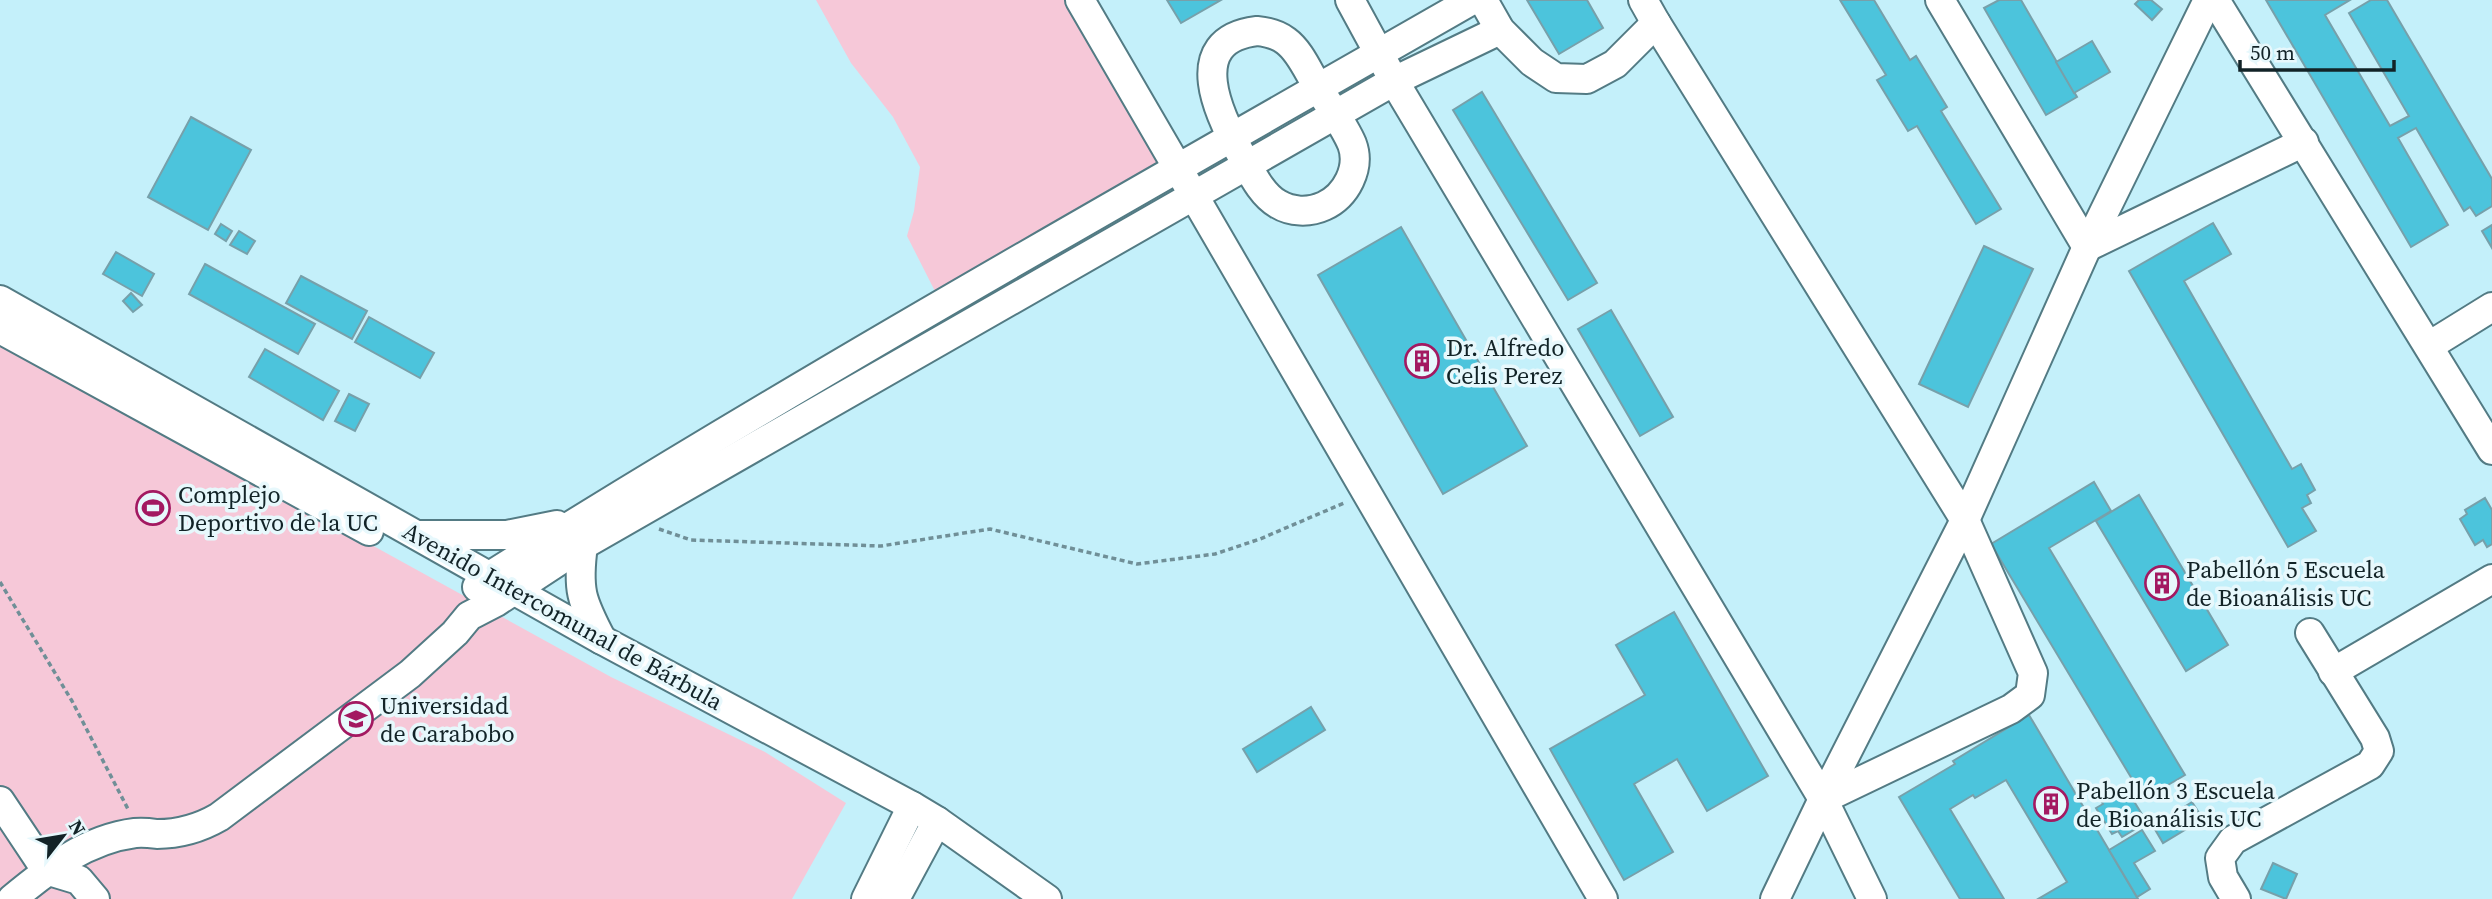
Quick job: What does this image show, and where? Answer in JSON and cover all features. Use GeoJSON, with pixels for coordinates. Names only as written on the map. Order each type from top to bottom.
{"type":"FeatureCollection","features":[{"type":"Feature","properties":{"kind":"street"},"geometry":{"type":"LineString","coordinates":[[1080,0],[1603,899]]}},
{"type":"Feature","properties":{"kind":"street"},"geometry":{"type":"LineString","coordinates":[[1350,0],[1394,81],[1823,799],[1872,899]]}},
{"type":"Feature","properties":{"kind":"street"},"geometry":{"type":"LineString","coordinates":[[12,899],[46,870],[98,843],[139,832],[177,832],[199,827],[219,817],[410,674],[455,633],[489,595],[581,532],[1178,167],[1472,0]]}},
{"type":"Feature","properties":{"kind":"street"},"geometry":{"type":"LineString","coordinates":[[1483,0],[1500,30],[1532,62],[1556,78],[1587,79],[1615,64],[1650,12],[1965,520],[2034,673],[2030,695],[2011,709],[1823,799]]}},
{"type":"Feature","properties":{"kind":"street"},"geometry":{"type":"LineString","coordinates":[[1940,0],[2087,247]]}},
{"type":"Feature","properties":{"kind":"street"},"geometry":{"type":"LineString","coordinates":[[1775,899],[1965,520],[2087,247],[2208,0]]}},
{"type":"Feature","properties":{"kind":"street"},"geometry":{"type":"LineString","coordinates":[[2215,0],[2492,450]]}},
{"type":"Feature","properties":{"kind":"street"},"geometry":{"type":"LineString","coordinates":[[416,536],[507,535],[537,530],[581,532],[631,519],[1394,81],[1500,30]]}},
{"type":"Feature","properties":{"kind":"street"},"geometry":{"type":"LineString","coordinates":[[1256,31],[1278,35],[1294,49],[1318,88],[1352,145],[1354,167],[1346,187],[1331,202],[1310,210],[1287,209],[1267,196],[1247,165],[1231,137],[1212,89],[1210,76],[1217,53],[1235,36],[1256,31]]}},
{"type":"Feature","properties":{"kind":"street"},"geometry":{"type":"LineString","coordinates":[[2087,247],[2304,142]]}},
{"type":"Feature","properties":{"kind":"street","name":"Avenido Intercomunal de Bárbula"},"geometry":{"type":"LineString","coordinates":[[0,300],[416,536],[489,595],[602,640],[933,829],[1047,899]]}},
{"type":"Feature","properties":{"kind":"street"},"geometry":{"type":"LineString","coordinates":[[2429,346],[2492,307]]}},
{"type":"Feature","properties":{"kind":"street","name":"Avenido Intercomunal de Bárbula"},"geometry":{"type":"LineString","coordinates":[[0,329],[489,595],[908,815]]}},
{"type":"Feature","properties":{"kind":"street"},"geometry":{"type":"LineString","coordinates":[[581,532],[579,580],[588,615],[602,640]]}},
{"type":"Feature","properties":{"kind":"street"},"geometry":{"type":"LineString","coordinates":[[2333,671],[2492,579]]}},
{"type":"Feature","properties":{"kind":"street"},"geometry":{"type":"LineString","coordinates":[[2235,899],[2223,877],[2220,858],[2233,840],[2370,765],[2379,751],[2375,738],[2309,633]]}},
{"type":"Feature","properties":{"kind":"street"},"geometry":{"type":"LineString","coordinates":[[0,802],[46,870],[79,880],[95,899]]}},
{"type":"Feature","properties":{"kind":"street"},"geometry":{"type":"LineString","coordinates":[[866,899],[908,815]]}},
{"type":"Feature","properties":{"kind":"street"},"geometry":{"type":"LineString","coordinates":[[895,899],[933,829]]}},
{"type":"Feature","properties":{"kind":"street","name":"Avenido Intercomunal de Bárbula"},"geometry":{"type":"LineString","coordinates":[[933,829],[1019,899]]}},
{"type":"Feature","properties":{"kind":"path"},"geometry":{"type":"LineString","coordinates":[[631,519],[691,540],[771,544],[881,546],[990,529],[1137,564],[1215,554],[1261,539],[1367,494]]}},
{"type":"Feature","properties":{"kind":"path"},"geometry":{"type":"LineString","coordinates":[[0,582],[72,701],[139,832]]}},
{"type":"Feature","properties":{"kind":"shaded area"},"geometry":{"type":"Polygon","coordinates":[[[816,0],[1075,0],[1178,167],[942,305],[907,236],[914,211],[920,167],[893,117],[851,63],[816,0]]]}},
{"type":"Feature","properties":{"kind":"shaded area","name":"Complejo Deportivo de la UC"},"geometry":{"type":"Polygon","coordinates":[[[0,340],[611,677],[765,752],[846,803],[792,899],[0,899],[0,340]]]}},
{"type":"Feature","properties":{"kind":"building"},"geometry":{"type":"Polygon","coordinates":[[[1167,0],[1221,0],[1181,23],[1167,0]]]}},
{"type":"Feature","properties":{"kind":"building"},"geometry":{"type":"Polygon","coordinates":[[[1527,0],[1587,0],[1603,28],[1559,54],[1527,0]]]}},
{"type":"Feature","properties":{"kind":"building"},"geometry":{"type":"Polygon","coordinates":[[[1840,0],[1874,0],[1910,60],[1916,56],[1947,107],[1941,111],[2001,209],[1976,224],[1917,126],[1908,131],[1877,80],[1886,75],[1840,0]]]}},
{"type":"Feature","properties":{"kind":"building"},"geometry":{"type":"Polygon","coordinates":[[[1999,0],[2021,0],[2077,97],[2046,115],[1984,8],[1999,0]]]}},
{"type":"Feature","properties":{"kind":"building"},"geometry":{"type":"Polygon","coordinates":[[[2139,0],[2151,0],[2162,9],[2152,20],[2135,4],[2139,0]]]}},
{"type":"Feature","properties":{"kind":"building"},"geometry":{"type":"Polygon","coordinates":[[[2266,0],[2350,0],[2325,15],[2390,126],[2409,116],[2349,13],[2371,0],[2387,0],[2492,179],[2492,206],[2476,216],[2470,207],[2464,211],[2416,128],[2398,138],[2448,225],[2411,247],[2266,0]]]}},
{"type":"Feature","properties":{"kind":"building"},"geometry":{"type":"Polygon","coordinates":[[[2092,41],[2110,72],[2074,93],[2056,62],[2092,41]]]}},
{"type":"Feature","properties":{"kind":"building"},"geometry":{"type":"Polygon","coordinates":[[[1482,92],[1597,283],[1568,300],[1453,110],[1482,92]]]}},
{"type":"Feature","properties":{"kind":"building"},"geometry":{"type":"Polygon","coordinates":[[[191,117],[251,150],[208,230],[148,197],[191,117]]]}},
{"type":"Feature","properties":{"kind":"building"},"geometry":{"type":"Polygon","coordinates":[[[2213,223],[2231,254],[2184,281],[2292,469],[2301,464],[2315,490],[2307,495],[2311,503],[2302,508],[2316,531],[2288,547],[2129,271],[2213,223]]]}},
{"type":"Feature","properties":{"kind":"building"},"geometry":{"type":"Polygon","coordinates":[[[221,224],[232,231],[226,241],[215,234],[221,224]]]}},
{"type":"Feature","properties":{"kind":"building"},"geometry":{"type":"Polygon","coordinates":[[[2492,225],[2492,248],[2482,231],[2492,225]]]}},
{"type":"Feature","properties":{"kind":"building","name":"Dr. Alfredo Celis Perez"},"geometry":{"type":"Polygon","coordinates":[[[1401,227],[1527,446],[1443,494],[1318,275],[1401,227]]]}},
{"type":"Feature","properties":{"kind":"building"},"geometry":{"type":"Polygon","coordinates":[[[239,231],[255,241],[247,254],[230,245],[239,231]]]}},
{"type":"Feature","properties":{"kind":"building"},"geometry":{"type":"Polygon","coordinates":[[[1984,246],[2033,269],[1968,407],[1919,384],[1984,246]]]}},
{"type":"Feature","properties":{"kind":"building"},"geometry":{"type":"Polygon","coordinates":[[[116,252],[154,274],[142,296],[103,274],[116,252]]]}},
{"type":"Feature","properties":{"kind":"building"},"geometry":{"type":"Polygon","coordinates":[[[205,264],[315,324],[298,354],[189,294],[205,264]]]}},
{"type":"Feature","properties":{"kind":"building"},"geometry":{"type":"Polygon","coordinates":[[[301,276],[367,311],[352,339],[286,303],[301,276]]]}},
{"type":"Feature","properties":{"kind":"building"},"geometry":{"type":"Polygon","coordinates":[[[131,293],[142,305],[133,312],[123,301],[131,293]]]}},
{"type":"Feature","properties":{"kind":"building"},"geometry":{"type":"Polygon","coordinates":[[[1611,310],[1673,417],[1640,436],[1578,329],[1611,310]]]}},
{"type":"Feature","properties":{"kind":"building"},"geometry":{"type":"Polygon","coordinates":[[[369,317],[434,353],[420,378],[355,342],[369,317]]]}},
{"type":"Feature","properties":{"kind":"building"},"geometry":{"type":"Polygon","coordinates":[[[265,349],[339,391],[323,420],[249,377],[265,349]]]}},
{"type":"Feature","properties":{"kind":"building"},"geometry":{"type":"Polygon","coordinates":[[[349,394],[369,404],[355,431],[335,421],[349,394]]]}},
{"type":"Feature","properties":{"kind":"building"},"geometry":{"type":"Polygon","coordinates":[[[2094,482],[2111,511],[2049,548],[2185,775],[2144,799],[1991,544],[2094,482]]]}},
{"type":"Feature","properties":{"kind":"building","name":"Pabellón 5 Escuela de Bioanálisis UC"},"geometry":{"type":"Polygon","coordinates":[[[2139,495],[2228,645],[2186,671],[2096,521],[2139,495]]]}},
{"type":"Feature","properties":{"kind":"building"},"geometry":{"type":"Polygon","coordinates":[[[2485,498],[2492,510],[2492,544],[2487,547],[2483,540],[2475,545],[2460,519],[2467,514],[2465,510],[2485,498]]]}},
{"type":"Feature","properties":{"kind":"building"},"geometry":{"type":"Polygon","coordinates":[[[1674,612],[1768,776],[1707,811],[1677,759],[1634,784],[1673,852],[1624,880],[1550,749],[1645,695],[1616,645],[1674,612]]]}},
{"type":"Feature","properties":{"kind":"building"},"geometry":{"type":"Polygon","coordinates":[[[1311,707],[1325,730],[1257,772],[1243,749],[1311,707]]]}},
{"type":"Feature","properties":{"kind":"building","name":"Pabellón 3 Escuela de Bioanálisis UC"},"geometry":{"type":"Polygon","coordinates":[[[2029,715],[2138,899],[2038,899],[2067,882],[2006,780],[1950,809],[2004,899],[1960,899],[1899,797],[2029,715]]]}},
{"type":"Feature","properties":{"kind":"building"},"geometry":{"type":"Polygon","coordinates":[[[2117,789],[2120,794],[2127,790],[2143,816],[2135,821],[2139,827],[2122,837],[2118,831],[2112,834],[2096,808],[2103,804],[2100,799],[2117,789]]]}},
{"type":"Feature","properties":{"kind":"building"},"geometry":{"type":"Polygon","coordinates":[[[2192,802],[2203,819],[2163,843],[2153,826],[2192,802]]]}},
{"type":"Feature","properties":{"kind":"building"},"geometry":{"type":"Polygon","coordinates":[[[2142,830],[2155,851],[2134,863],[2150,889],[2137,897],[2109,850],[2142,830]]]}},
{"type":"Feature","properties":{"kind":"building"},"geometry":{"type":"Polygon","coordinates":[[[2273,863],[2297,874],[2286,899],[2261,889],[2273,863]]]}},
{"type":"Feature","properties":{"kind":"place","name":"Dr. Alfredo Celis Perez"},"geometry":{"type":"Point","coordinates":[1422,361]}},
{"type":"Feature","properties":{"kind":"place","name":"Complejo Deportivo de la UC"},"geometry":{"type":"Point","coordinates":[153,508]}},
{"type":"Feature","properties":{"kind":"place","name":"Pabellón 5 Escuela de Bioanálisis UC"},"geometry":{"type":"Point","coordinates":[2162,583]}},
{"type":"Feature","properties":{"kind":"place","name":"Universidad de Carabobo"},"geometry":{"type":"Point","coordinates":[356,719]}},
{"type":"Feature","properties":{"kind":"place","name":"Pabellón 3 Escuela de Bioanálisis UC"},"geometry":{"type":"Point","coordinates":[2051,804]}}]}
